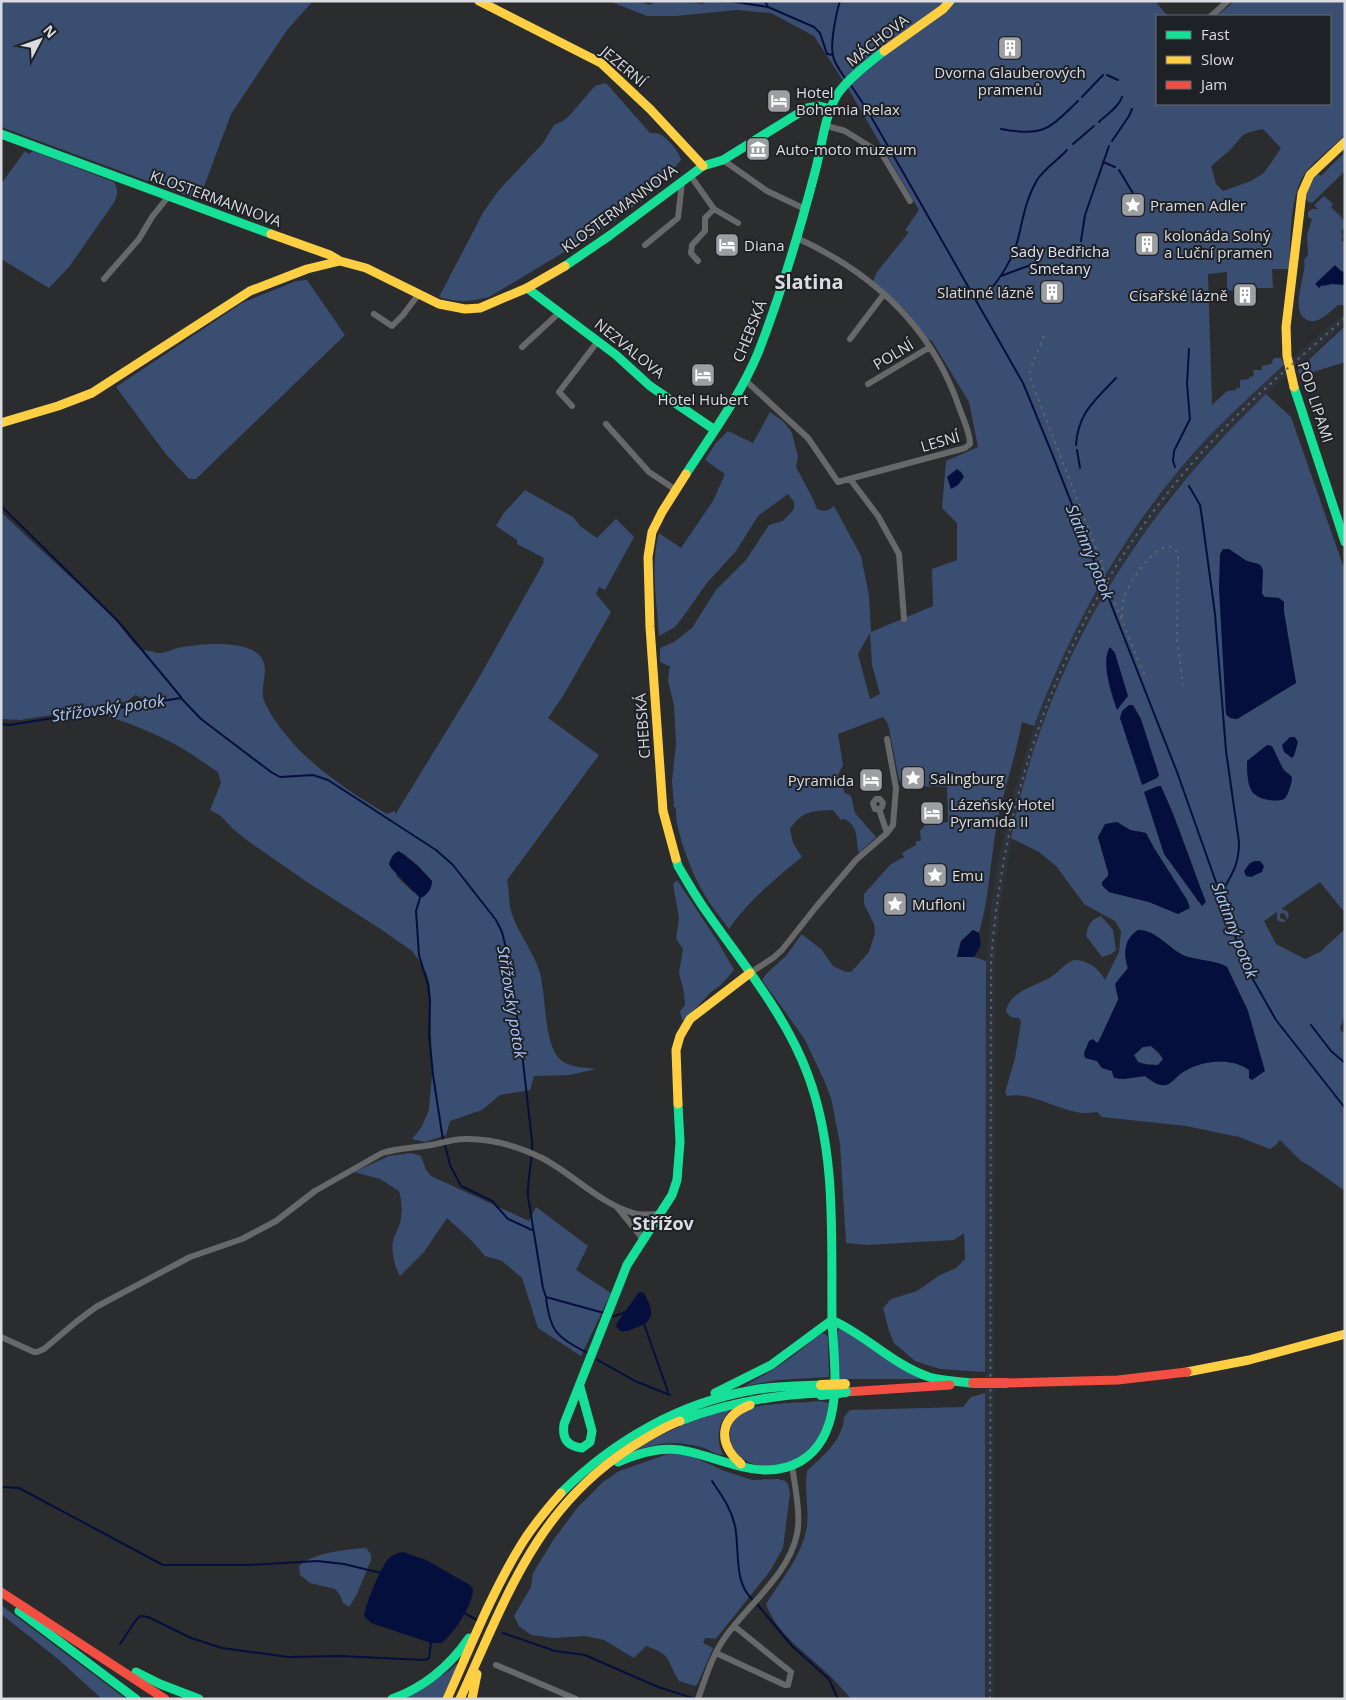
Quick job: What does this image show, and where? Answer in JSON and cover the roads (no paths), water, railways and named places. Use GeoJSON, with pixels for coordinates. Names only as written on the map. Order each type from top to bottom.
{"type":"FeatureCollection","features":[{"type":"Feature","properties":{"kind":"main road","name":"JEZERNÍ"},"geometry":{"type":"LineString","coordinates":[[479,1],[601,63],[650,109],[703,166]]}},
{"type":"Feature","properties":{"kind":"main road","name":"MÁCHOVA"},"geometry":{"type":"LineString","coordinates":[[831,109],[837,95],[853,77],[943,9],[950,1]]}},
{"type":"Feature","properties":{"kind":"main road","name":"KLOSTERMANNOVA"},"geometry":{"type":"LineString","coordinates":[[1,134],[168,197],[366,268],[439,304],[470,309],[480,308],[527,288],[562,268],[703,166],[723,160],[807,108],[812,106],[831,109]]}},
{"type":"Feature","properties":{"kind":"main road","name":"CHEBSKÁ"},"geometry":{"type":"LineString","coordinates":[[792,1466],[809,1456],[819,1445],[831,1420],[834,1397],[831,1187],[820,1112],[808,1074],[787,1030],[750,973],[704,909],[678,866],[663,812],[650,627],[648,557],[652,532],[662,512],[745,380],[767,330],[797,238],[831,109]]}},
{"type":"Feature","properties":{"kind":"main road","name":"POD LIPAMI"},"geometry":{"type":"LineString","coordinates":[[1345,142],[1310,175],[1302,193],[1286,327],[1286,358],[1290,375],[1345,542]]}},
{"type":"Feature","properties":{"kind":"main road"},"geometry":{"type":"LineString","coordinates":[[1,423],[58,406],[92,393],[250,291],[307,269],[340,260]]}},
{"type":"Feature","properties":{"kind":"main road","name":"NEZVALOVA"},"geometry":{"type":"LineString","coordinates":[[527,288],[616,355],[650,386],[715,430]]}},
{"type":"Feature","properties":{"kind":"main road"},"geometry":{"type":"LineString","coordinates":[[580,1388],[592,1432],[590,1442],[582,1448],[573,1447],[566,1442],[563,1434],[564,1424],[580,1388],[602,1324],[627,1265],[672,1196],[679,1167],[680,1142],[676,1050],[680,1036],[690,1019],[750,973]]}},
{"type":"Feature","properties":{"kind":"main road"},"geometry":{"type":"LineString","coordinates":[[392,1699],[410,1693],[438,1676],[465,1645],[522,1544],[538,1521],[582,1472],[624,1440],[651,1424],[771,1365],[832,1320],[842,1324],[923,1375],[936,1379],[972,1383]]}},
{"type":"Feature","properties":{"kind":"main road"},"geometry":{"type":"LineString","coordinates":[[460,1699],[508,1592],[530,1551],[561,1509],[598,1472],[629,1448],[683,1419],[738,1402],[845,1388],[875,1391],[972,1383],[1118,1380],[1184,1372],[1249,1360],[1345,1334]]}},
{"type":"Feature","properties":{"kind":"main road"},"geometry":{"type":"LineString","coordinates":[[681,1410],[722,1397],[773,1387],[821,1391]]}},
{"type":"Feature","properties":{"kind":"main road"},"geometry":{"type":"LineString","coordinates":[[764,1471],[745,1466],[731,1456],[727,1450],[724,1432],[732,1414],[741,1408],[755,1404],[821,1391]]}},
{"type":"Feature","properties":{"kind":"main road"},"geometry":{"type":"LineString","coordinates":[[598,1472],[635,1455],[650,1450],[669,1448],[701,1453],[737,1466],[764,1471],[779,1470],[792,1466]]}},
{"type":"Feature","properties":{"kind":"main road"},"geometry":{"type":"LineString","coordinates":[[1,1592],[165,1699]]}},
{"type":"Feature","properties":{"kind":"main road"},"geometry":{"type":"LineString","coordinates":[[1,1598],[136,1699]]}},
{"type":"Feature","properties":{"kind":"main road"},"geometry":{"type":"LineString","coordinates":[[447,1699],[493,1598]]}},
{"type":"Feature","properties":{"kind":"main road"},"geometry":{"type":"LineString","coordinates":[[79,1642],[153,1680],[199,1699]]}},
{"type":"Feature","properties":{"kind":"main road"},"geometry":{"type":"LineString","coordinates":[[472,1699],[482,1650]]}},
{"type":"Feature","properties":{"kind":"street"},"geometry":{"type":"LineString","coordinates":[[1212,15],[1226,2]]}},
{"type":"Feature","properties":{"kind":"street"},"geometry":{"type":"LineString","coordinates":[[827,126],[846,131],[882,154],[910,201]]}},
{"type":"Feature","properties":{"kind":"street"},"geometry":{"type":"LineString","coordinates":[[723,160],[767,191],[805,209]]}},
{"type":"Feature","properties":{"kind":"street"},"geometry":{"type":"LineString","coordinates":[[686,179],[714,209],[738,223]]}},
{"type":"Feature","properties":{"kind":"street"},"geometry":{"type":"LineString","coordinates":[[645,245],[678,218],[686,179]]}},
{"type":"Feature","properties":{"kind":"street"},"geometry":{"type":"LineString","coordinates":[[104,279],[139,240],[152,217],[168,197]]}},
{"type":"Feature","properties":{"kind":"street"},"geometry":{"type":"LineString","coordinates":[[698,261],[691,253],[692,245],[705,231],[705,218],[714,209]]}},
{"type":"Feature","properties":{"kind":"street","name":"LESNÍ"},"geometry":{"type":"LineString","coordinates":[[797,238],[845,265],[884,294],[904,313],[930,347],[953,389],[969,434],[970,444],[965,448],[850,479]]}},
{"type":"Feature","properties":{"kind":"street"},"geometry":{"type":"LineString","coordinates":[[850,340],[884,294]]}},
{"type":"Feature","properties":{"kind":"street"},"geometry":{"type":"LineString","coordinates":[[374,314],[392,326],[418,295]]}},
{"type":"Feature","properties":{"kind":"street"},"geometry":{"type":"LineString","coordinates":[[522,347],[560,312]]}},
{"type":"Feature","properties":{"kind":"street"},"geometry":{"type":"LineString","coordinates":[[572,406],[559,392],[598,341]]}},
{"type":"Feature","properties":{"kind":"street","name":"POLNÍ"},"geometry":{"type":"LineString","coordinates":[[868,384],[930,347]]}},
{"type":"Feature","properties":{"kind":"street"},"geometry":{"type":"LineString","coordinates":[[745,380],[808,438],[838,482],[850,479],[878,516],[899,554],[904,619]]}},
{"type":"Feature","properties":{"kind":"street"},"geometry":{"type":"LineString","coordinates":[[606,424],[649,472],[676,490]]}},
{"type":"Feature","properties":{"kind":"street"},"geometry":{"type":"LineString","coordinates":[[750,973],[782,950],[856,860],[887,833],[893,825],[896,789],[887,739]]}},
{"type":"Feature","properties":{"kind":"street"},"geometry":{"type":"LineString","coordinates":[[879,809],[887,833]]}},
{"type":"Feature","properties":{"kind":"street"},"geometry":{"type":"LineString","coordinates":[[1,1337],[34,1352],[44,1349],[96,1307],[190,1257],[242,1239],[276,1221],[315,1191],[382,1153],[394,1149],[464,1139],[499,1141],[543,1159],[581,1185],[617,1206],[633,1213],[644,1215],[660,1214]]}},
{"type":"Feature","properties":{"kind":"street"},"geometry":{"type":"LineString","coordinates":[[617,1206],[644,1239]]}},
{"type":"Feature","properties":{"kind":"street"},"geometry":{"type":"LineString","coordinates":[[698,1699],[716,1653],[734,1626],[787,1562],[797,1534],[797,1500],[792,1466]]}},
{"type":"Feature","properties":{"kind":"street"},"geometry":{"type":"LineString","coordinates":[[716,1653],[788,1685],[791,1672],[734,1626]]}},
{"type":"Feature","properties":{"kind":"street"},"geometry":{"type":"LineString","coordinates":[[496,1666],[576,1699]]}},
{"type":"Feature","properties":{"kind":"waterway"},"geometry":{"type":"LineString","coordinates":[[729,1],[768,7]]}},
{"type":"Feature","properties":{"kind":"waterway"},"geometry":{"type":"LineString","coordinates":[[765,1],[768,7],[814,27],[820,33],[827,54],[833,55]]}},
{"type":"Feature","properties":{"kind":"waterway","name":"Slatinný potok"},"geometry":{"type":"LineString","coordinates":[[840,1],[834,28],[832,50],[835,63],[847,81]]}},
{"type":"Feature","properties":{"kind":"waterway"},"geometry":{"type":"LineString","coordinates":[[1082,97],[1103,75]]}},
{"type":"Feature","properties":{"kind":"waterway"},"geometry":{"type":"LineString","coordinates":[[1107,75],[1118,80]]}},
{"type":"Feature","properties":{"kind":"waterway","name":"Slatinný potok"},"geometry":{"type":"LineString","coordinates":[[850,84],[866,108],[1023,383],[1177,772],[1246,967],[1276,1020],[1345,1108]]}},
{"type":"Feature","properties":{"kind":"waterway"},"geometry":{"type":"LineString","coordinates":[[1099,122],[1115,108],[1122,97]]}},
{"type":"Feature","properties":{"kind":"waterway"},"geometry":{"type":"LineString","coordinates":[[1001,129],[1027,132],[1037,131],[1052,124],[1078,101]]}},
{"type":"Feature","properties":{"kind":"waterway"},"geometry":{"type":"LineString","coordinates":[[1112,141],[1132,109]]}},
{"type":"Feature","properties":{"kind":"waterway"},"geometry":{"type":"LineString","coordinates":[[1073,144],[1094,126]]}},
{"type":"Feature","properties":{"kind":"waterway"},"geometry":{"type":"LineString","coordinates":[[1081,241],[1085,215],[1109,146]]}},
{"type":"Feature","properties":{"kind":"waterway"},"geometry":{"type":"LineString","coordinates":[[988,292],[1010,260],[1018,239],[1027,201],[1033,187],[1044,172],[1067,150]]}},
{"type":"Feature","properties":{"kind":"waterway"},"geometry":{"type":"LineString","coordinates":[[1103,162],[1115,167]]}},
{"type":"Feature","properties":{"kind":"waterway"},"geometry":{"type":"LineString","coordinates":[[1119,170],[1134,195]]}},
{"type":"Feature","properties":{"kind":"waterway"},"geometry":{"type":"LineString","coordinates":[[1001,276],[1036,263]]}},
{"type":"Feature","properties":{"kind":"waterway"},"geometry":{"type":"LineString","coordinates":[[1175,467],[1173,461],[1174,451],[1190,419],[1187,384],[1189,349]]}},
{"type":"Feature","properties":{"kind":"waterway"},"geometry":{"type":"LineString","coordinates":[[1076,445],[1077,434],[1084,416],[1095,400],[1116,378]]}},
{"type":"Feature","properties":{"kind":"waterway"},"geometry":{"type":"LineString","coordinates":[[1077,450],[1080,468]]}},
{"type":"Feature","properties":{"kind":"waterway"},"geometry":{"type":"LineString","coordinates":[[1189,486],[1200,505],[1202,518],[1215,614],[1226,751],[1239,842],[1236,864],[1220,895]]}},
{"type":"Feature","properties":{"kind":"waterway"},"geometry":{"type":"LineString","coordinates":[[1,506],[117,620],[181,697]]}},
{"type":"Feature","properties":{"kind":"waterway","name":"Střížovský potok"},"geometry":{"type":"LineString","coordinates":[[1,724],[9,725],[181,698],[201,719],[271,772],[280,777],[313,775],[328,780],[436,850],[453,865],[496,920],[502,932],[507,952],[521,1044],[532,1141],[528,1197],[546,1297],[604,1313]]}},
{"type":"Feature","properties":{"kind":"waterway"},"geometry":{"type":"LineString","coordinates":[[420,898],[416,911],[419,955],[428,985],[430,1000],[429,1034],[443,1140]]}},
{"type":"Feature","properties":{"kind":"waterway"},"geometry":{"type":"LineString","coordinates":[[1311,1025],[1331,1051],[1345,1063]]}},
{"type":"Feature","properties":{"kind":"waterway"},"geometry":{"type":"LineString","coordinates":[[445,1145],[450,1165],[461,1186],[492,1201],[508,1219],[532,1230]]}},
{"type":"Feature","properties":{"kind":"waterway"},"geometry":{"type":"LineString","coordinates":[[546,1297],[550,1319],[557,1333],[589,1354]]}},
{"type":"Feature","properties":{"kind":"waterway","name":"Střížovský potok"},"geometry":{"type":"LineString","coordinates":[[609,1315],[615,1316],[626,1312]]}},
{"type":"Feature","properties":{"kind":"waterway","name":"Střížovský potok"},"geometry":{"type":"LineString","coordinates":[[644,1324],[668,1392]]}},
{"type":"Feature","properties":{"kind":"waterway"},"geometry":{"type":"LineString","coordinates":[[596,1359],[635,1381],[670,1395]]}},
{"type":"Feature","properties":{"kind":"waterway","name":"Střížovský potok"},"geometry":{"type":"LineString","coordinates":[[712,1481],[731,1513],[735,1526],[738,1566],[742,1584],[753,1600]]}},
{"type":"Feature","properties":{"kind":"waterway"},"geometry":{"type":"LineString","coordinates":[[1,1487],[19,1488],[163,1565],[248,1565],[317,1561],[344,1564],[381,1573]]}},
{"type":"Feature","properties":{"kind":"waterway","name":"Střížovský potok"},"geometry":{"type":"LineString","coordinates":[[757,1604],[792,1646],[829,1679],[838,1699]]}},
{"type":"Feature","properties":{"kind":"waterway"},"geometry":{"type":"LineString","coordinates":[[464,1613],[477,1620]]}},
{"type":"Feature","properties":{"kind":"waterway"},"geometry":{"type":"LineString","coordinates":[[120,1644],[140,1616],[148,1617],[191,1638],[222,1648],[288,1657],[340,1656],[425,1660],[429,1658],[431,1642]]}},
{"type":"Feature","properties":{"kind":"waterway"},"geometry":{"type":"LineString","coordinates":[[503,1633],[555,1651],[585,1655],[658,1687],[696,1699]]}},
{"type":"Feature","properties":{"kind":"railway"},"geometry":{"type":"LineString","coordinates":[[990,1699],[991,962],[999,888],[1013,816],[1032,746],[1057,679],[1088,615],[1125,552],[1167,493],[1231,421],[1345,318]]}},
{"type":"Feature","properties":{"kind":"railway"},"geometry":{"type":"LineString","coordinates":[[1044,336],[1030,370],[1031,380],[1103,566],[1104,576],[1147,679]]}},
{"type":"Feature","properties":{"kind":"railway"},"geometry":{"type":"LineString","coordinates":[[1122,617],[1124,598],[1143,565],[1158,551],[1165,547],[1172,547],[1178,556],[1177,640],[1183,685]]}},
{"type":"Feature","properties":{"kind":"place","name":"Dvorna Glauberových pramenů"},"geometry":{"type":"Point","coordinates":[1010,48]}},
{"type":"Feature","properties":{"kind":"place","name":"Hotel Bohemia Relax"},"geometry":{"type":"Point","coordinates":[779,101]}},
{"type":"Feature","properties":{"kind":"place","name":"Auto-moto muzeum"},"geometry":{"type":"Point","coordinates":[758,149]}},
{"type":"Feature","properties":{"kind":"place","name":"Pramen Adler"},"geometry":{"type":"Point","coordinates":[1133,205]}},
{"type":"Feature","properties":{"kind":"place","name":"kolonáda Solný a Luční pramen"},"geometry":{"type":"Point","coordinates":[1147,244]}},
{"type":"Feature","properties":{"kind":"place","name":"Diana"},"geometry":{"type":"Point","coordinates":[727,245]}},
{"type":"Feature","properties":{"kind":"place","name":"Slatinné lázně"},"geometry":{"type":"Point","coordinates":[1052,292]}},
{"type":"Feature","properties":{"kind":"place","name":"Císařské lázně"},"geometry":{"type":"Point","coordinates":[1245,295]}},
{"type":"Feature","properties":{"kind":"place","name":"Hotel Hubert"},"geometry":{"type":"Point","coordinates":[703,375]}},
{"type":"Feature","properties":{"kind":"place","name":"Salingburg"},"geometry":{"type":"Point","coordinates":[913,778]}},
{"type":"Feature","properties":{"kind":"place","name":"Pyramida"},"geometry":{"type":"Point","coordinates":[871,780]}},
{"type":"Feature","properties":{"kind":"place","name":"Lázeňský Hotel Pyramida II"},"geometry":{"type":"Point","coordinates":[932,813]}},
{"type":"Feature","properties":{"kind":"place","name":"Emu"},"geometry":{"type":"Point","coordinates":[935,875]}},
{"type":"Feature","properties":{"kind":"place","name":"Mufloni"},"geometry":{"type":"Point","coordinates":[895,904]}},
{"type":"Feature","properties":{"kind":"district","name":"Slatina"},"geometry":{"type":"Point","coordinates":[809,281]}},
{"type":"Feature","properties":{"kind":"district","name":"Střížov"},"geometry":{"type":"Point","coordinates":[663,1223]}},
{"type":"Feature","properties":{"kind":"park label","name":"Sady Bedřicha Smetany"},"geometry":{"type":"Point","coordinates":[1060,260]}}]}
